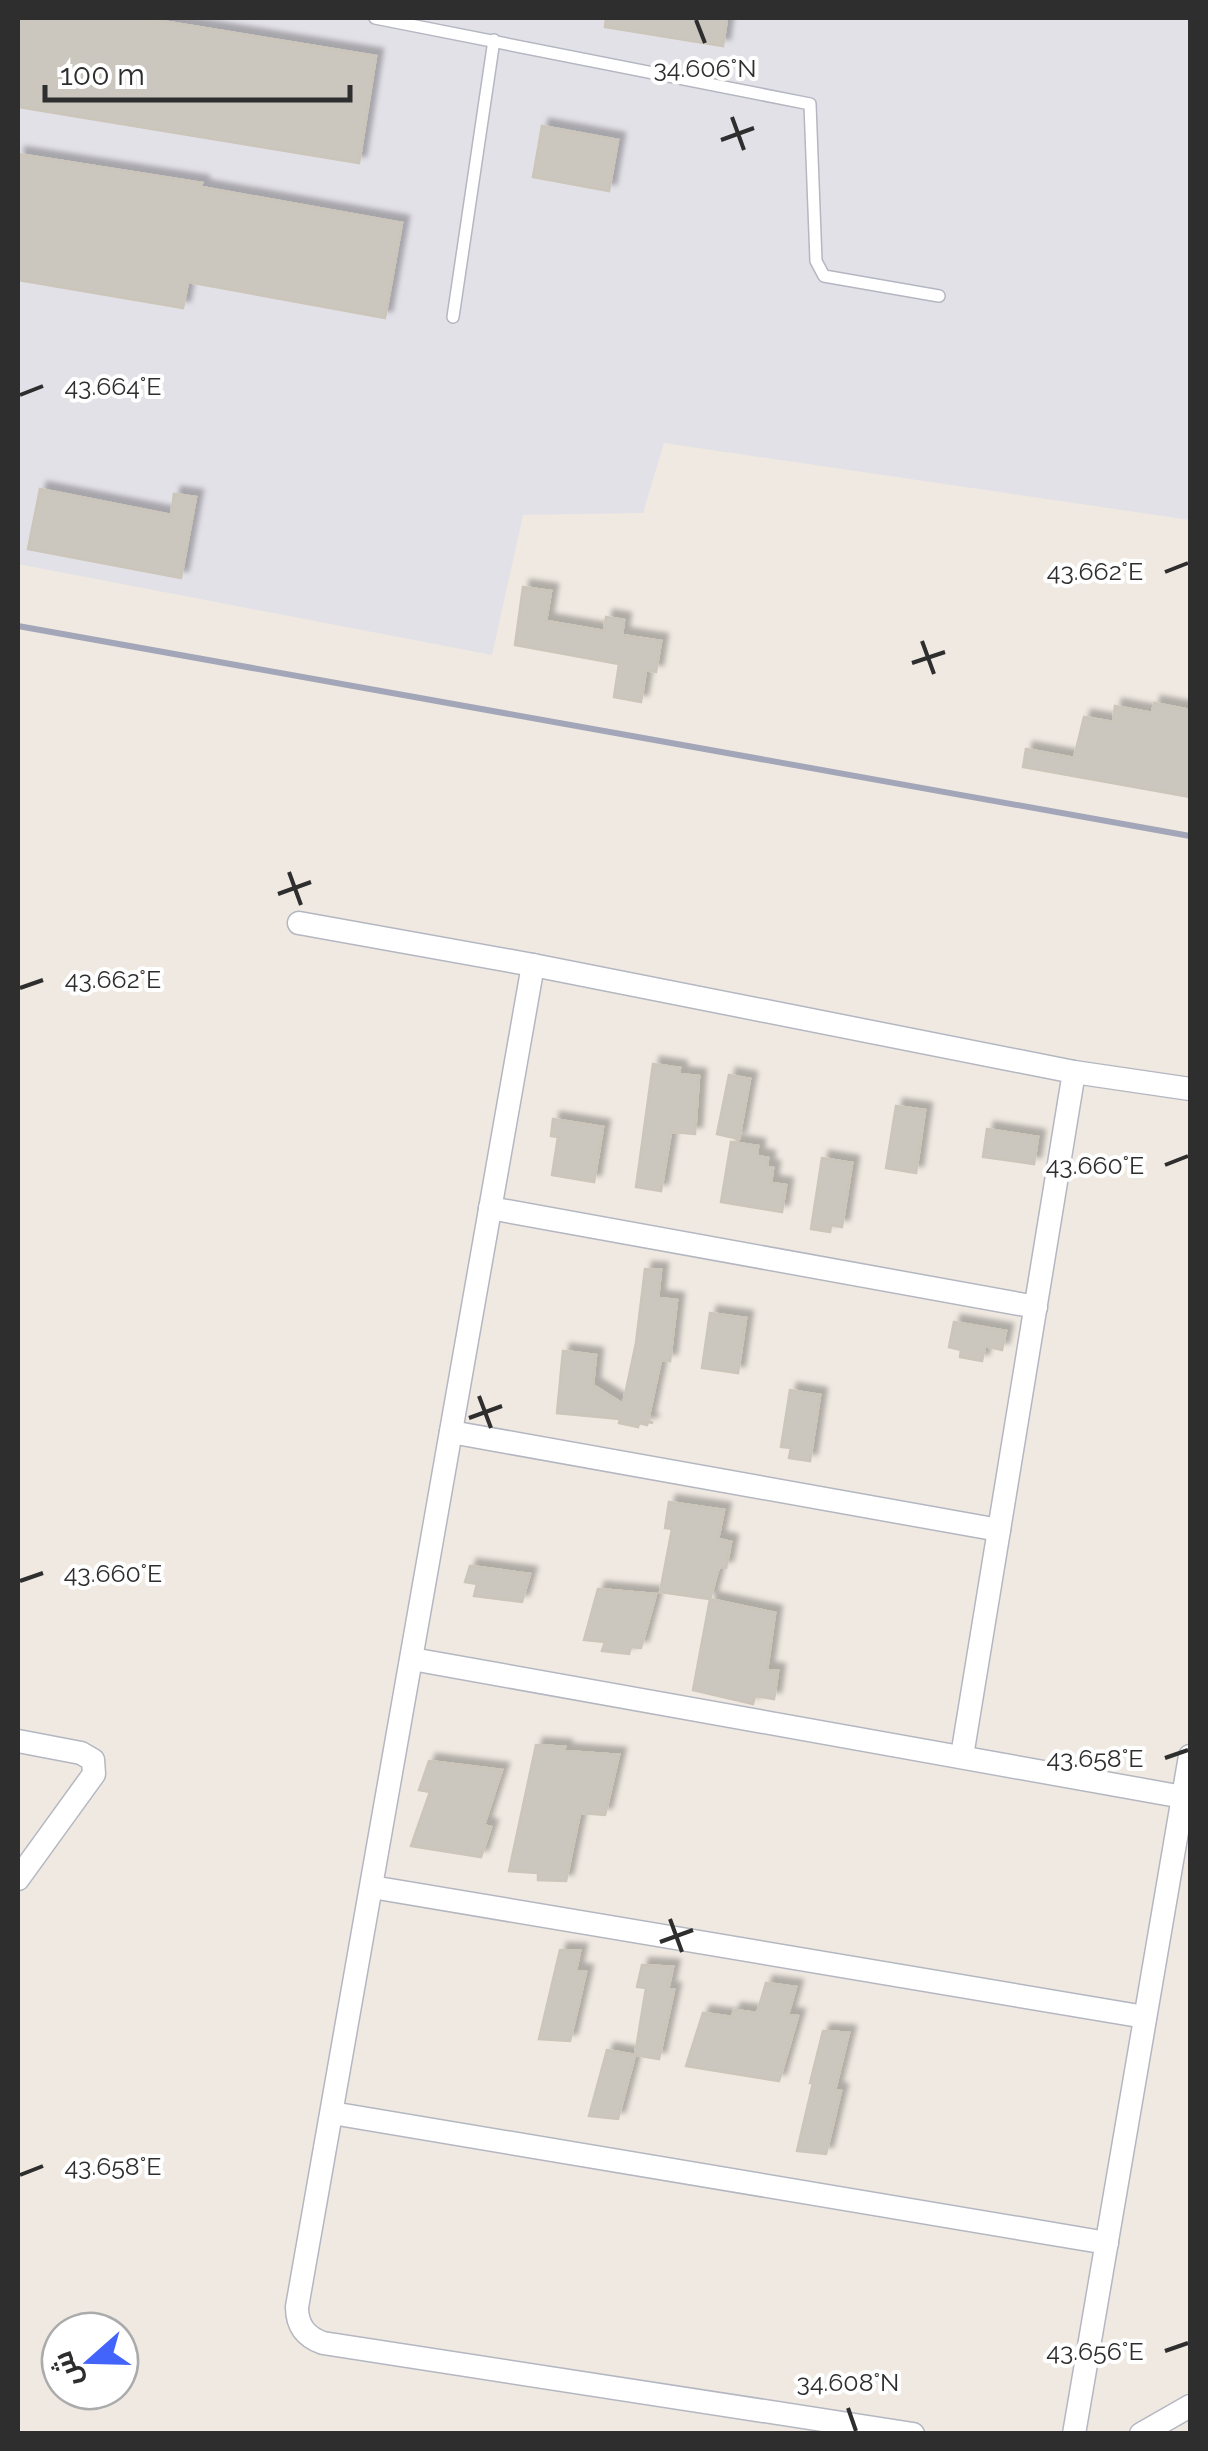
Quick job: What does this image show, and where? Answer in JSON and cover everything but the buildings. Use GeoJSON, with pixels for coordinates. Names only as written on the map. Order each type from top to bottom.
{"type":"FeatureCollection","features":[{"type":"Feature","properties":{"kind":"street"},"geometry":{"type":"LineString","coordinates":[[299,923],[1074,1072],[1190,1089]]}},
{"type":"Feature","properties":{"kind":"street"},"geometry":{"type":"LineString","coordinates":[[533,965],[297,2308],[299,2322],[315,2340],[913,2434]]}},
{"type":"Feature","properties":{"kind":"street"},"geometry":{"type":"LineString","coordinates":[[962,1756],[1074,1072]]}},
{"type":"Feature","properties":{"kind":"street"},"geometry":{"type":"LineString","coordinates":[[490,1208],[1036,1307]]}},
{"type":"Feature","properties":{"kind":"street"},"geometry":{"type":"LineString","coordinates":[[451,1432],[1000,1530]]}},
{"type":"Feature","properties":{"kind":"street"},"geometry":{"type":"LineString","coordinates":[[412,1659],[1184,1797]]}},
{"type":"Feature","properties":{"kind":"street"},"geometry":{"type":"LineString","coordinates":[[18,1741],[81,1752],[93,1760],[95,1767],[94,1774],[18,1879]]}},
{"type":"Feature","properties":{"kind":"street"},"geometry":{"type":"LineString","coordinates":[[1074,2434],[1190,1756]]}},
{"type":"Feature","properties":{"kind":"street"},"geometry":{"type":"LineString","coordinates":[[372,1886],[1145,2017]]}},
{"type":"Feature","properties":{"kind":"street"},"geometry":{"type":"LineString","coordinates":[[332,2113],[1107,2243]]}},
{"type":"Feature","properties":{"kind":"street"},"geometry":{"type":"LineString","coordinates":[[1141,2434],[1190,2406]]}},
{"type":"Feature","properties":{"kind":"lane"},"geometry":{"type":"LineString","coordinates":[[376,18],[810,104],[816,261],[824,276],[938,296]]}},
{"type":"Feature","properties":{"kind":"lane"},"geometry":{"type":"LineString","coordinates":[[454,316],[494,40]]}},
{"type":"Feature","properties":{"kind":"shaded area"},"geometry":{"type":"Polygon","coordinates":[[[18,18],[1190,18],[1190,520],[664,443],[643,513],[523,515],[492,655],[18,564],[18,18]]]}},
{"type":"Feature","properties":{"kind":"railway"},"geometry":{"type":"LineString","coordinates":[[18,626],[1190,836]]}}]}
